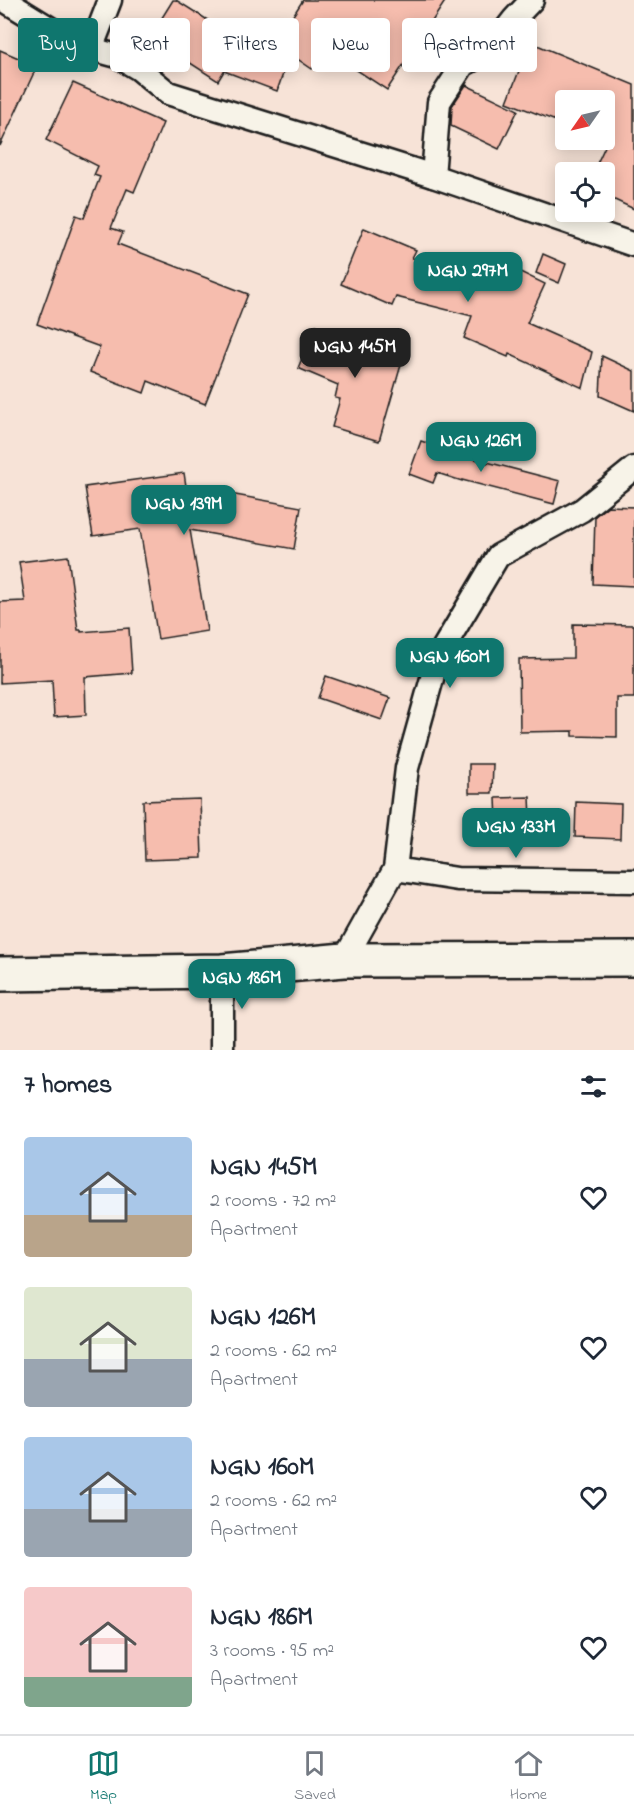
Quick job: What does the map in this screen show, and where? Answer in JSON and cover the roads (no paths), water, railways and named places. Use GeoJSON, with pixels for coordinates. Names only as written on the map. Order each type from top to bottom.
{"type":"FeatureCollection","features":[{"type":"Feature","properties":{"kind":"main road"},"geometry":{"type":"LineString","coordinates":[[0,974],[222,971],[344,960],[634,959]]}},
{"type":"Feature","properties":{"kind":"street"},"geometry":{"type":"LineString","coordinates":[[4,0],[32,18]]}},
{"type":"Feature","properties":{"kind":"street"},"geometry":{"type":"LineString","coordinates":[[98,31],[110,0]]}},
{"type":"Feature","properties":{"kind":"street"},"geometry":{"type":"LineString","coordinates":[[433,176],[439,102],[463,65],[490,50],[532,0]]}},
{"type":"Feature","properties":{"kind":"street"},"geometry":{"type":"LineString","coordinates":[[98,51],[117,56],[139,69],[168,93],[433,176],[634,245]]}},
{"type":"Feature","properties":{"kind":"street"},"geometry":{"type":"LineString","coordinates":[[344,960],[395,869],[407,768],[438,657],[498,556],[582,510],[634,468]]}},
{"type":"Feature","properties":{"kind":"street"},"geometry":{"type":"LineString","coordinates":[[395,869],[457,879],[634,881]]}},
{"type":"Feature","properties":{"kind":"street"},"geometry":{"type":"LineString","coordinates":[[222,971],[222,1050]]}}]}
